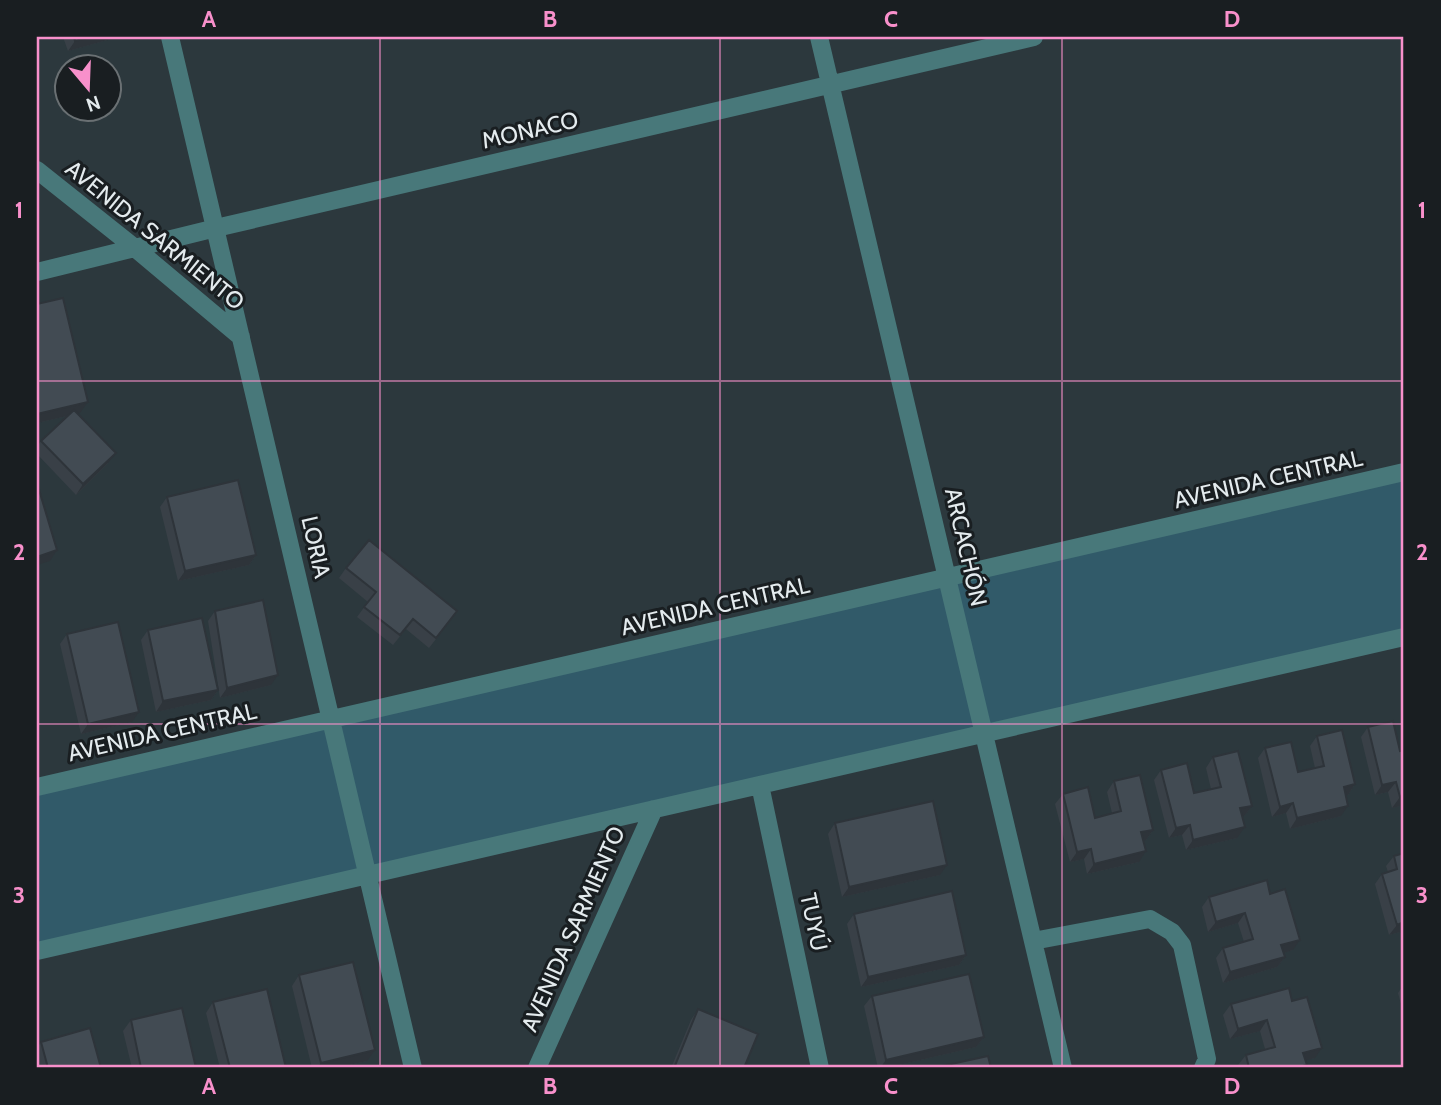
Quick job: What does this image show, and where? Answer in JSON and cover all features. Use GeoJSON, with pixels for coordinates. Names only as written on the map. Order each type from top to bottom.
{"type":"FeatureCollection","features":[{"type":"Feature","properties":{"kind":"street","name":"LORIA"},"geometry":{"type":"LineString","coordinates":[[170,37],[413,1068]]}},
{"type":"Feature","properties":{"kind":"street","name":"ARCACHÓN"},"geometry":{"type":"LineString","coordinates":[[820,37],[1063,1068]]}},
{"type":"Feature","properties":{"kind":"street","name":"MONACO"},"geometry":{"type":"LineString","coordinates":[[37,272],[1034,37]]}},
{"type":"Feature","properties":{"kind":"street","name":"AVENIDA SARMIENTO"},"geometry":{"type":"LineString","coordinates":[[37,170],[242,337]]}},
{"type":"Feature","properties":{"kind":"street","name":"AVENIDA CENTRAL"},"geometry":{"type":"LineString","coordinates":[[37,786],[1404,472]]}},
{"type":"Feature","properties":{"kind":"street"},"geometry":{"type":"LineString","coordinates":[[37,951],[1404,637]]}},
{"type":"Feature","properties":{"kind":"street","name":"TUYÚ"},"geometry":{"type":"LineString","coordinates":[[760,785],[820,1068]]}},
{"type":"Feature","properties":{"kind":"street","name":"AVENIDA SARMIENTO"},"geometry":{"type":"LineString","coordinates":[[537,1068],[654,810]]}},
{"type":"Feature","properties":{"kind":"street"},"geometry":{"type":"LineString","coordinates":[[1033,941],[1150,919],[1172,932],[1182,945],[1207,1059],[1203,1068]]}},
{"type":"Feature","properties":{"kind":"shaded area"},"geometry":{"type":"Polygon","coordinates":[[[1404,472],[1404,637],[37,951],[37,787],[1404,472]]]}},
{"type":"Feature","properties":{"kind":"building"},"geometry":{"type":"Polygon","coordinates":[[[74,37],[90,37],[75,41],[74,37]]]}},
{"type":"Feature","properties":{"kind":"building"},"geometry":{"type":"Polygon","coordinates":[[[63,298],[88,402],[37,414],[37,304],[63,298]]]}},
{"type":"Feature","properties":{"kind":"building"},"geometry":{"type":"Polygon","coordinates":[[[74,410],[116,453],[83,484],[41,441],[74,410]]]}},
{"type":"Feature","properties":{"kind":"building"},"geometry":{"type":"Polygon","coordinates":[[[238,480],[256,555],[185,571],[167,497],[238,480]]]}},
{"type":"Feature","properties":{"kind":"building"},"geometry":{"type":"Polygon","coordinates":[[[37,483],[57,550],[37,557],[37,483]]]}},
{"type":"Feature","properties":{"kind":"building"},"geometry":{"type":"Polygon","coordinates":[[[369,540],[457,611],[436,638],[413,619],[400,635],[364,607],[376,592],[346,568],[369,540]]]}},
{"type":"Feature","properties":{"kind":"building"},"geometry":{"type":"Polygon","coordinates":[[[263,600],[278,675],[227,688],[215,611],[263,600]]]}},
{"type":"Feature","properties":{"kind":"building"},"geometry":{"type":"Polygon","coordinates":[[[202,618],[218,690],[163,701],[148,630],[202,618]]]}},
{"type":"Feature","properties":{"kind":"building"},"geometry":{"type":"Polygon","coordinates":[[[118,622],[139,712],[88,724],[67,634],[118,622]]]}},
{"type":"Feature","properties":{"kind":"building"},"geometry":{"type":"Polygon","coordinates":[[[1393,721],[1400,751],[1404,750],[1404,796],[1400,797],[1396,782],[1382,785],[1368,727],[1393,721]]]}},
{"type":"Feature","properties":{"kind":"building"},"geometry":{"type":"Polygon","coordinates":[[[1342,730],[1355,784],[1344,787],[1348,806],[1297,818],[1293,803],[1280,807],[1265,748],[1291,742],[1298,772],[1324,766],[1317,736],[1342,730]]]}},
{"type":"Feature","properties":{"kind":"building"},"geometry":{"type":"Polygon","coordinates":[[[1238,751],[1252,806],[1240,808],[1245,827],[1193,840],[1190,825],[1176,828],[1161,770],[1187,763],[1194,793],[1221,787],[1213,757],[1238,751]]]}},
{"type":"Feature","properties":{"kind":"building"},"geometry":{"type":"Polygon","coordinates":[[[1140,775],[1153,830],[1141,832],[1146,851],[1094,864],[1091,849],[1077,852],[1063,794],[1088,787],[1095,818],[1121,811],[1114,781],[1140,775]]]}},
{"type":"Feature","properties":{"kind":"building"},"geometry":{"type":"Polygon","coordinates":[[[933,801],[947,865],[849,887],[835,823],[933,801]]]}},
{"type":"Feature","properties":{"kind":"building"},"geometry":{"type":"Polygon","coordinates":[[[1404,853],[1404,922],[1397,925],[1382,874],[1397,869],[1394,856],[1404,853]]]}},
{"type":"Feature","properties":{"kind":"building"},"geometry":{"type":"Polygon","coordinates":[[[1267,880],[1270,894],[1285,889],[1300,940],[1281,945],[1285,957],[1230,972],[1223,948],[1253,939],[1245,913],[1216,922],[1209,897],[1267,880]]]}},
{"type":"Feature","properties":{"kind":"building"},"geometry":{"type":"Polygon","coordinates":[[[952,891],[966,955],[868,977],[854,914],[952,891]]]}},
{"type":"Feature","properties":{"kind":"building"},"geometry":{"type":"Polygon","coordinates":[[[353,962],[375,1050],[321,1063],[299,975],[353,962]]]}},
{"type":"Feature","properties":{"kind":"building"},"geometry":{"type":"Polygon","coordinates":[[[969,974],[984,1037],[886,1060],[872,996],[969,974]]]}},
{"type":"Feature","properties":{"kind":"building"},"geometry":{"type":"Polygon","coordinates":[[[1289,988],[1292,1001],[1307,997],[1322,1048],[1303,1053],[1307,1065],[1294,1068],[1249,1068],[1246,1055],[1275,1047],[1267,1020],[1238,1029],[1231,1004],[1289,988]]]}},
{"type":"Feature","properties":{"kind":"building"},"geometry":{"type":"Polygon","coordinates":[[[267,989],[286,1068],[230,1068],[213,1002],[267,989]]]}},
{"type":"Feature","properties":{"kind":"building"},"geometry":{"type":"Polygon","coordinates":[[[182,1008],[196,1068],[141,1068],[131,1020],[182,1008]]]}},
{"type":"Feature","properties":{"kind":"building"},"geometry":{"type":"Polygon","coordinates":[[[698,1009],[758,1034],[744,1068],[674,1068],[698,1009]]]}},
{"type":"Feature","properties":{"kind":"building"},"geometry":{"type":"Polygon","coordinates":[[[90,1028],[101,1068],[48,1068],[41,1042],[90,1028]]]}},
{"type":"Feature","properties":{"kind":"building"},"geometry":{"type":"Polygon","coordinates":[[[988,1056],[991,1068],[933,1068],[988,1056]]]}}]}
